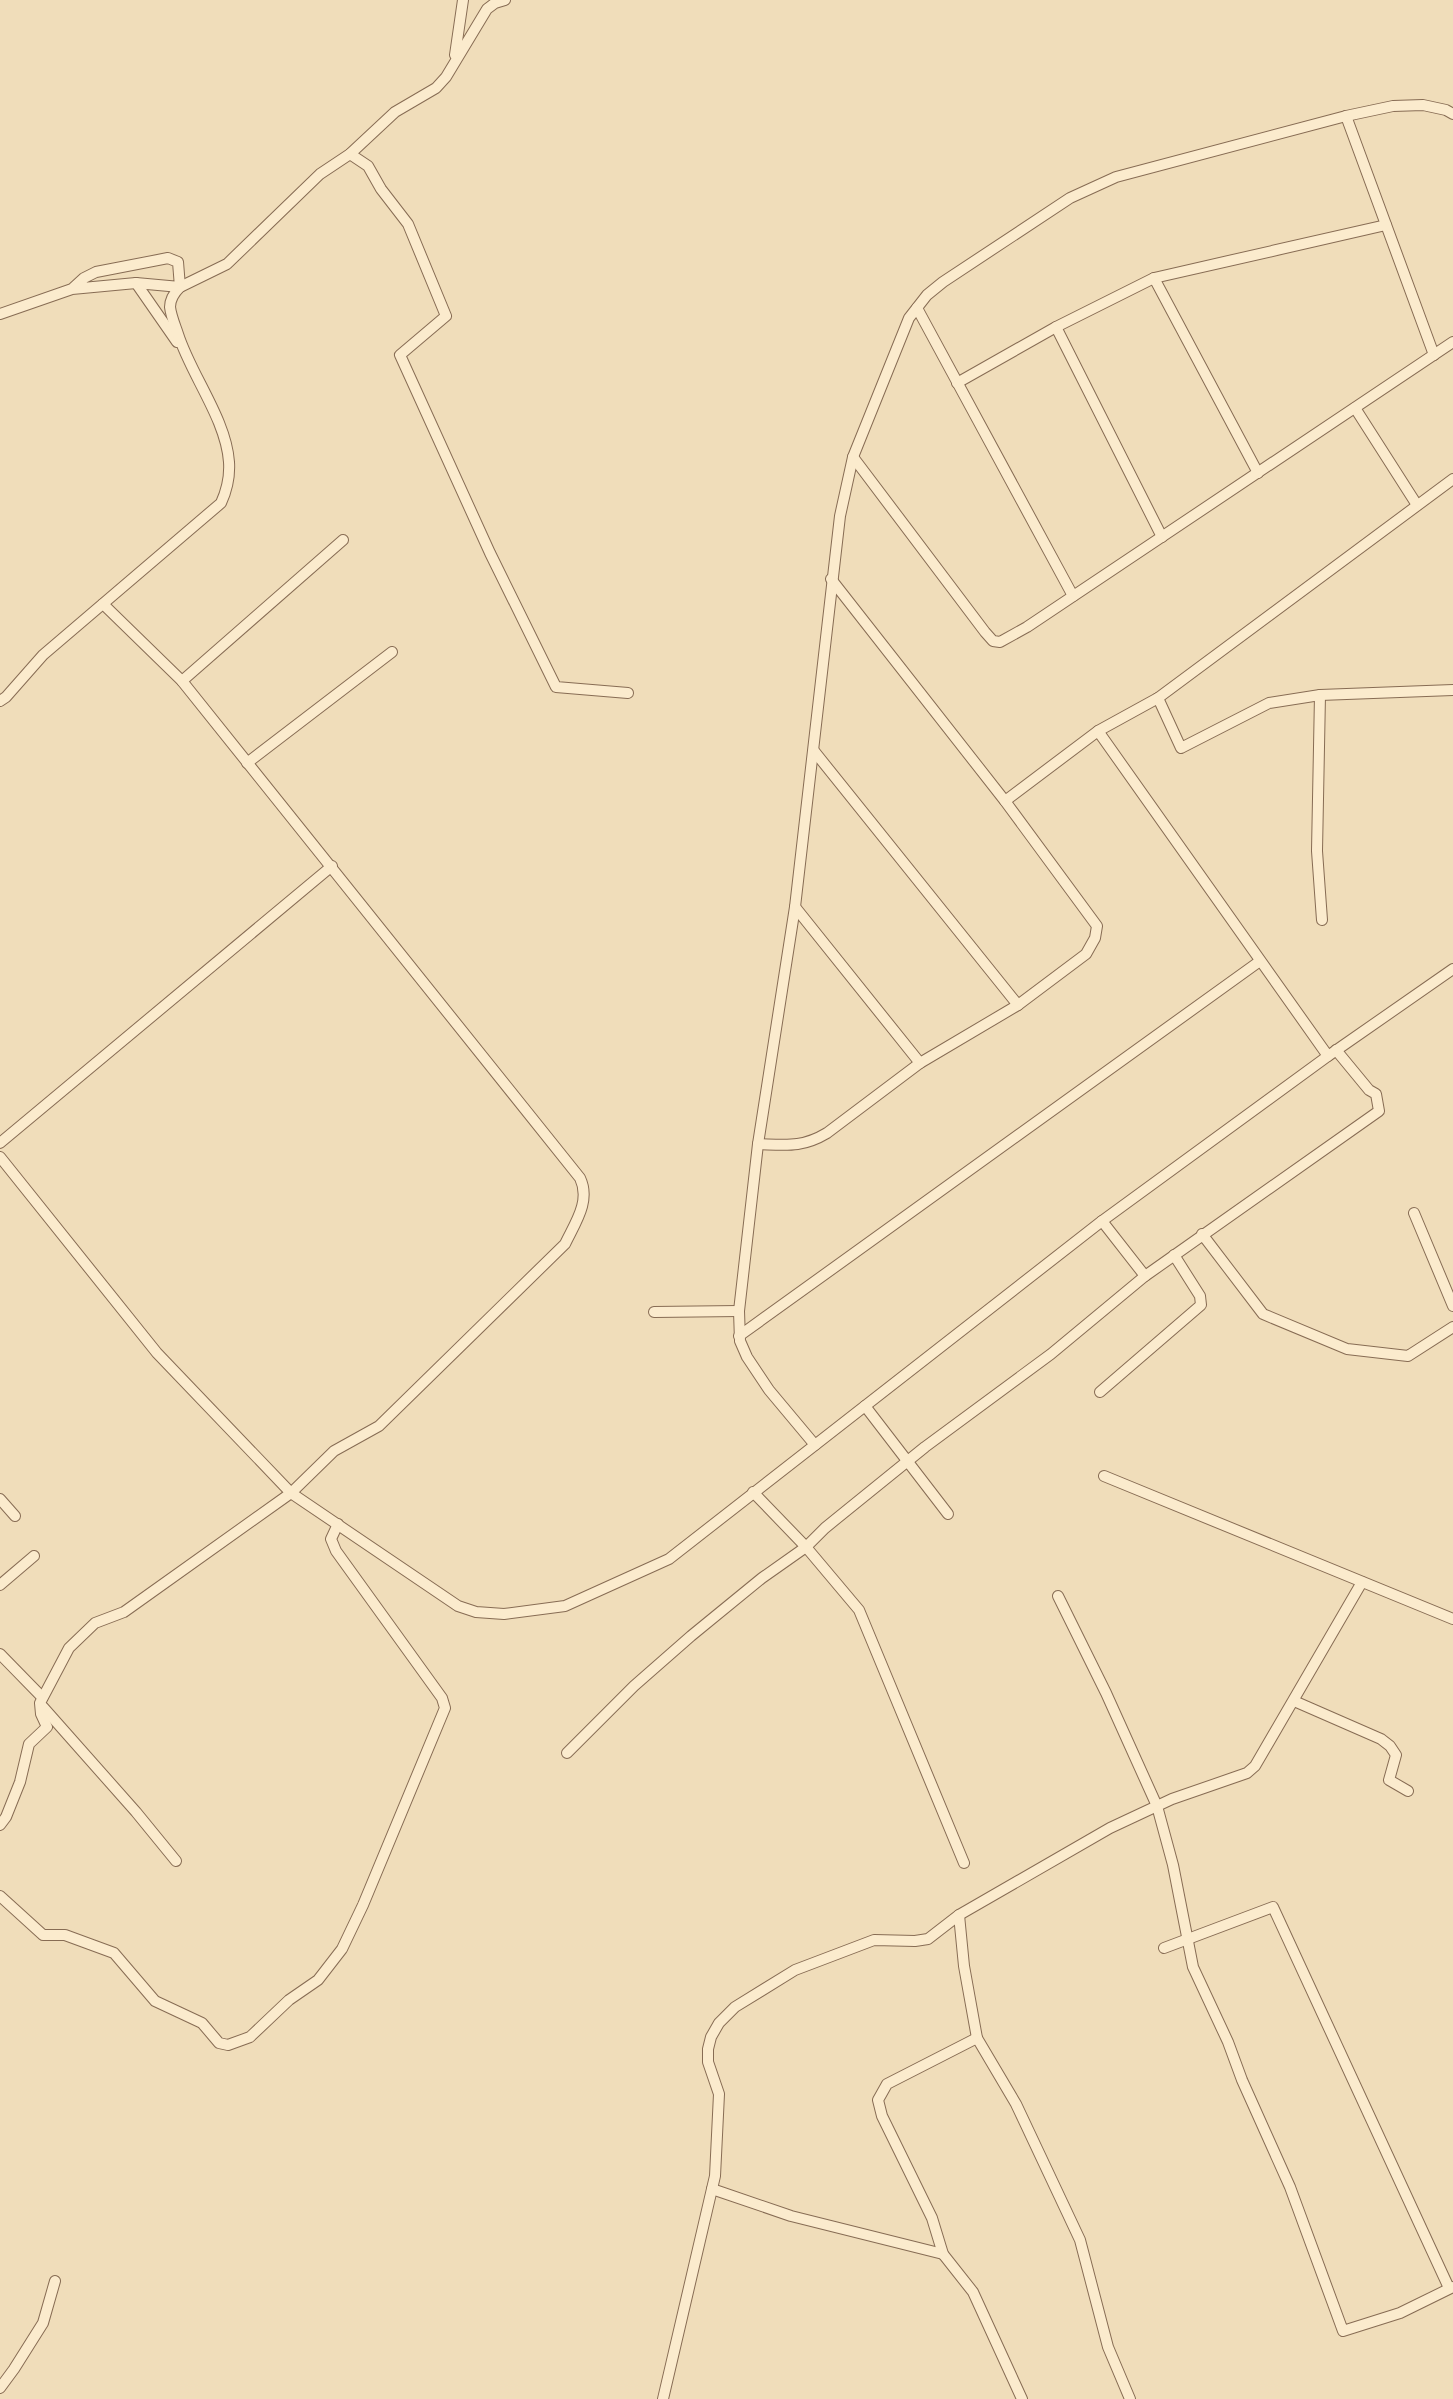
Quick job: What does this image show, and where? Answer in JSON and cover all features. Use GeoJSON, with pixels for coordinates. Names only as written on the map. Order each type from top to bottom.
{"type":"FeatureCollection","features":[{"type":"Feature","properties":{"kind":"street"},"geometry":{"type":"LineString","coordinates":[[454,62],[463,0]]}},
{"type":"Feature","properties":{"kind":"street"},"geometry":{"type":"LineString","coordinates":[[184,353],[170,308],[173,296],[180,287],[227,264],[320,174],[350,154],[395,112],[436,88],[446,78],[487,9],[505,0]]}},
{"type":"Feature","properties":{"kind":"street"},"geometry":{"type":"LineString","coordinates":[[815,1445],[755,1371],[739,1336],[739,1311],[758,1144],[795,907],[840,516],[854,457],[909,318],[927,295],[944,282],[1070,198],[1116,177],[1346,116],[1393,106],[1423,105],[1446,110],[1453,114]]}},
{"type":"Feature","properties":{"kind":"street"},"geometry":{"type":"LineString","coordinates":[[1346,116],[1434,355]]}},
{"type":"Feature","properties":{"kind":"street"},"geometry":{"type":"LineString","coordinates":[[350,154],[368,166],[381,189],[408,224],[446,316],[400,355],[490,553],[556,687],[628,693]]}},
{"type":"Feature","properties":{"kind":"street"},"geometry":{"type":"LineString","coordinates":[[957,383],[1056,327],[1154,278],[1386,225]]}},
{"type":"Feature","properties":{"kind":"street"},"geometry":{"type":"LineString","coordinates":[[72,289],[84,278],[96,272],[168,258],[178,262],[180,287]]}},
{"type":"Feature","properties":{"kind":"street"},"geometry":{"type":"LineString","coordinates":[[1154,278],[1258,473]]}},
{"type":"Feature","properties":{"kind":"street"},"geometry":{"type":"LineString","coordinates":[[0,314],[72,289],[136,283],[180,287]]}},
{"type":"Feature","properties":{"kind":"street"},"geometry":{"type":"LineString","coordinates":[[0,700],[6,697],[43,656],[216,509],[227,489],[229,462],[226,445],[215,416],[184,353],[136,283]]}},
{"type":"Feature","properties":{"kind":"street"},"geometry":{"type":"LineString","coordinates":[[917,308],[1073,596]]}},
{"type":"Feature","properties":{"kind":"street"},"geometry":{"type":"LineString","coordinates":[[1056,327],[1162,537]]}},
{"type":"Feature","properties":{"kind":"street"},"geometry":{"type":"LineString","coordinates":[[854,457],[993,641],[1000,642],[1010,638],[1453,342]]}},
{"type":"Feature","properties":{"kind":"street"},"geometry":{"type":"LineString","coordinates":[[1354,408],[1417,505]]}},
{"type":"Feature","properties":{"kind":"street"},"geometry":{"type":"LineString","coordinates":[[1005,801],[1098,731],[1158,698],[1453,479]]}},
{"type":"Feature","properties":{"kind":"street"},"geometry":{"type":"LineString","coordinates":[[182,681],[343,540]]}},
{"type":"Feature","properties":{"kind":"street"},"geometry":{"type":"LineString","coordinates":[[758,1144],[798,1145],[811,1142],[920,1063],[1018,1005],[1086,954],[1095,938],[1097,927],[1005,801],[831,579]]}},
{"type":"Feature","properties":{"kind":"street"},"geometry":{"type":"LineString","coordinates":[[0,1825],[6,1817],[20,1782],[29,1744],[48,1727],[41,1714],[41,1700],[69,1648],[95,1623],[124,1612],[291,1493],[334,1451],[379,1426],[565,1244],[581,1211],[585,1196],[585,1187],[580,1178],[182,681],[103,604]]}},
{"type":"Feature","properties":{"kind":"street"},"geometry":{"type":"LineString","coordinates":[[247,763],[392,652]]}},
{"type":"Feature","properties":{"kind":"street"},"geometry":{"type":"LineString","coordinates":[[1158,698],[1181,748],[1269,704],[1320,694],[1453,690]]}},
{"type":"Feature","properties":{"kind":"street"},"geometry":{"type":"LineString","coordinates":[[1320,694],[1317,851],[1322,920]]}},
{"type":"Feature","properties":{"kind":"street"},"geometry":{"type":"LineString","coordinates":[[567,1753],[634,1686],[691,1636],[762,1578],[806,1547],[825,1528],[908,1461],[1005,1386],[1051,1354],[1144,1276],[1379,1111],[1376,1094],[1369,1090],[1332,1053],[1260,961],[1098,731]]}},
{"type":"Feature","properties":{"kind":"street"},"geometry":{"type":"LineString","coordinates":[[814,751],[1018,1005]]}},
{"type":"Feature","properties":{"kind":"street"},"geometry":{"type":"LineString","coordinates":[[0,1143],[332,866]]}},
{"type":"Feature","properties":{"kind":"street"},"geometry":{"type":"LineString","coordinates":[[795,907],[920,1063]]}},
{"type":"Feature","properties":{"kind":"street"},"geometry":{"type":"LineString","coordinates":[[739,1336],[1260,961]]}},
{"type":"Feature","properties":{"kind":"street"},"geometry":{"type":"LineString","coordinates":[[0,1157],[157,1353],[291,1493],[458,1606],[476,1612],[504,1614],[565,1606],[669,1559],[1102,1221],[1332,1053],[1453,969]]}},
{"type":"Feature","properties":{"kind":"street"},"geometry":{"type":"LineString","coordinates":[[1414,1213],[1453,1305]]}},
{"type":"Feature","properties":{"kind":"street"},"geometry":{"type":"LineString","coordinates":[[1102,1221],[1144,1276]]}},
{"type":"Feature","properties":{"kind":"street"},"geometry":{"type":"LineString","coordinates":[[1202,1234],[1263,1314],[1347,1349],[1408,1356],[1453,1327]]}},
{"type":"Feature","properties":{"kind":"street"},"geometry":{"type":"LineString","coordinates":[[1100,1392],[1201,1305],[1200,1296],[1174,1255]]}},
{"type":"Feature","properties":{"kind":"street"},"geometry":{"type":"LineString","coordinates":[[654,1312],[739,1311]]}},
{"type":"Feature","properties":{"kind":"street"},"geometry":{"type":"LineString","coordinates":[[865,1406],[948,1514]]}},
{"type":"Feature","properties":{"kind":"street"},"geometry":{"type":"LineString","coordinates":[[1104,1476],[1453,1619]]}},
{"type":"Feature","properties":{"kind":"street"},"geometry":{"type":"LineString","coordinates":[[753,1492],[806,1547],[859,1610],[964,1863]]}},
{"type":"Feature","properties":{"kind":"street"},"geometry":{"type":"LineString","coordinates":[[0,1499],[15,1516]]}},
{"type":"Feature","properties":{"kind":"street"},"geometry":{"type":"LineString","coordinates":[[0,1896],[43,1935],[65,1935],[114,1953],[155,2001],[202,2023],[219,2043],[234,2043],[250,2037],[289,2000],[318,1980],[342,1949],[354,1924],[445,1708],[442,1698],[336,1551],[331,1539],[338,1524]]}},
{"type":"Feature","properties":{"kind":"street"},"geometry":{"type":"LineString","coordinates":[[0,1585],[34,1556]]}},
{"type":"Feature","properties":{"kind":"street"},"geometry":{"type":"LineString","coordinates":[[663,2399],[715,2176],[719,2094],[708,2062],[708,2049],[711,2037],[719,2023],[735,2007],[795,1970],[874,1940],[928,1939],[959,1915],[1110,1828],[1157,1806],[1247,1773],[1255,1766],[1362,1582]]}},
{"type":"Feature","properties":{"kind":"street"},"geometry":{"type":"LineString","coordinates":[[1059,1596],[1157,1806],[1173,1865],[1186,1939],[1193,1967],[1290,2187],[1343,2331],[1400,2313],[1451,2288],[1273,1907],[1186,1939],[1164,1948]]}},
{"type":"Feature","properties":{"kind":"street"},"geometry":{"type":"LineString","coordinates":[[0,1654],[176,1862]]}},
{"type":"Feature","properties":{"kind":"street"},"geometry":{"type":"LineString","coordinates":[[1294,1701],[1381,1739],[1390,1746],[1396,1755],[1389,1780],[1408,1791]]}},
{"type":"Feature","properties":{"kind":"street"},"geometry":{"type":"LineString","coordinates":[[959,1915],[964,1966],[977,2038],[1016,2104],[1080,2240],[1108,2347],[1130,2399]]}},
{"type":"Feature","properties":{"kind":"street"},"geometry":{"type":"LineString","coordinates":[[977,2038],[887,2084],[878,2100],[882,2116],[932,2218],[943,2254],[973,2292],[1022,2399]]}},
{"type":"Feature","properties":{"kind":"street"},"geometry":{"type":"LineString","coordinates":[[712,2189],[791,2216],[943,2254]]}},
{"type":"Feature","properties":{"kind":"street"},"geometry":{"type":"LineString","coordinates":[[0,2388],[42,2323],[55,2281]]}}]}
